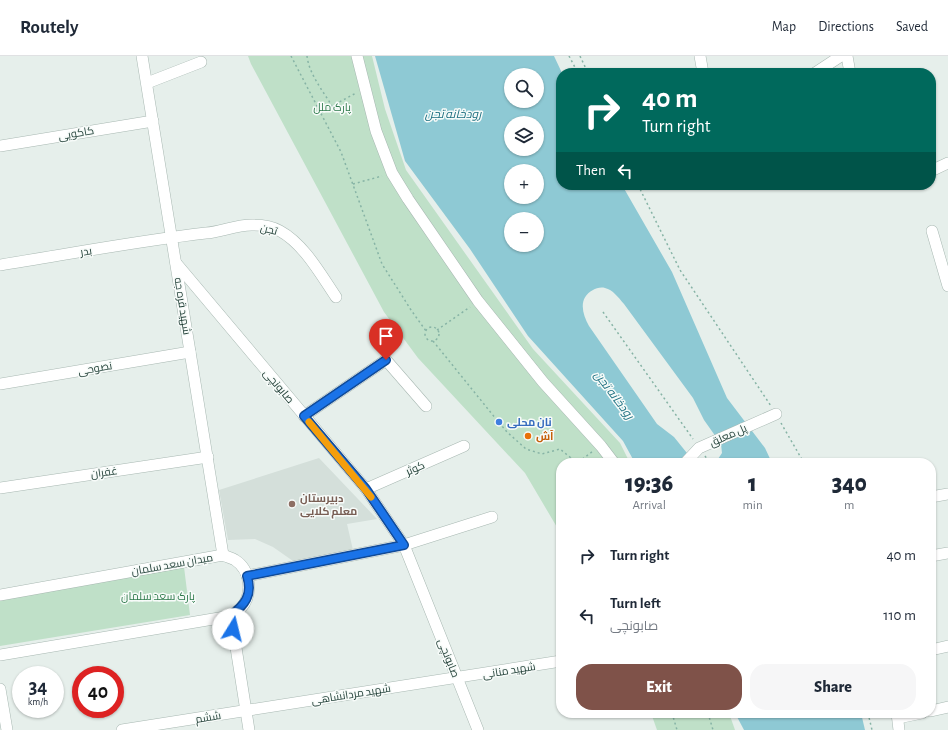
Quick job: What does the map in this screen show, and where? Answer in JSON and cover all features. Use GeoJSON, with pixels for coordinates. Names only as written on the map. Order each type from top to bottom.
{"type":"FeatureCollection","features":[{"type":"Feature","properties":{"kind":"street","name":"شهید قره جه"},"geometry":{"type":"LineString","coordinates":[[142,56],[223,555]]}},
{"type":"Feature","properties":{"kind":"street"},"geometry":{"type":"LineString","coordinates":[[357,56],[364,89],[376,131],[392,173],[478,301],[543,382],[602,446],[610,458]]}},
{"type":"Feature","properties":{"kind":"street"},"geometry":{"type":"LineString","coordinates":[[700,56],[702,68]]}},
{"type":"Feature","properties":{"kind":"street"},"geometry":{"type":"LineString","coordinates":[[823,68],[841,56]]}},
{"type":"Feature","properties":{"kind":"street"},"geometry":{"type":"LineString","coordinates":[[847,56],[849,68]]}},
{"type":"Feature","properties":{"kind":"street"},"geometry":{"type":"LineString","coordinates":[[147,83],[202,62]]}},
{"type":"Feature","properties":{"kind":"street","name":"کاکویی"},"geometry":{"type":"LineString","coordinates":[[0,146],[153,120]]}},
{"type":"Feature","properties":{"kind":"street"},"geometry":{"type":"LineString","coordinates":[[936,169],[948,163]]}},
{"type":"Feature","properties":{"kind":"street","name":"تجن"},"geometry":{"type":"LineString","coordinates":[[172,237],[214,233],[236,227],[253,225],[280,231],[299,245],[336,297]]}},
{"type":"Feature","properties":{"kind":"street"},"geometry":{"type":"LineString","coordinates":[[932,231],[948,286]]}},
{"type":"Feature","properties":{"kind":"street","name":"بدر"},"geometry":{"type":"LineString","coordinates":[[0,265],[172,237]]}},
{"type":"Feature","properties":{"kind":"street","name":"صابونچی"},"geometry":{"type":"LineString","coordinates":[[176,263],[366,489],[404,545],[478,730]]}},
{"type":"Feature","properties":{"kind":"street","name":"نصوحی"},"geometry":{"type":"LineString","coordinates":[[0,384],[190,352]]}},
{"type":"Feature","properties":{"kind":"street"},"geometry":{"type":"LineString","coordinates":[[304,416],[386,360],[426,406]]}},
{"type":"Feature","properties":{"kind":"street","name":"پل معلق"},"geometry":{"type":"LineString","coordinates":[[690,458],[700,448],[776,414]]}},
{"type":"Feature","properties":{"kind":"street","name":"کوثر"},"geometry":{"type":"LineString","coordinates":[[366,489],[464,446]]}},
{"type":"Feature","properties":{"kind":"street","name":"غفران"},"geometry":{"type":"LineString","coordinates":[[0,488],[208,457]]}},
{"type":"Feature","properties":{"kind":"street"},"geometry":{"type":"LineString","coordinates":[[936,496],[948,494]]}},
{"type":"Feature","properties":{"kind":"street"},"geometry":{"type":"LineString","coordinates":[[0,655],[230,616],[241,608],[248,596],[249,583],[247,576],[404,545],[492,517]]}},
{"type":"Feature","properties":{"kind":"street"},"geometry":{"type":"LineString","coordinates":[[936,555],[948,553]]}},
{"type":"Feature","properties":{"kind":"street","name":"میدان سعد سلمان"},"geometry":{"type":"LineString","coordinates":[[0,595],[223,555],[236,560],[245,570],[247,576]]}},
{"type":"Feature","properties":{"kind":"street"},"geometry":{"type":"LineString","coordinates":[[230,616],[249,730]]}},
{"type":"Feature","properties":{"kind":"street"},"geometry":{"type":"LineString","coordinates":[[936,649],[948,646]]}},
{"type":"Feature","properties":{"kind":"street","name":"شهید منانی"},"geometry":{"type":"LineString","coordinates":[[457,678],[556,662]]}},
{"type":"Feature","properties":{"kind":"street","name":"شهید مردانشاهی"},"geometry":{"type":"LineString","coordinates":[[246,711],[457,678]]}},
{"type":"Feature","properties":{"kind":"street"},"geometry":{"type":"LineString","coordinates":[[0,689],[7,730]]}},
{"type":"Feature","properties":{"kind":"street"},"geometry":{"type":"LineString","coordinates":[[936,710],[948,707]]}},
{"type":"Feature","properties":{"kind":"street","name":"ششم"},"geometry":{"type":"LineString","coordinates":[[122,730],[246,711]]}},
{"type":"Feature","properties":{"kind":"street"},"geometry":{"type":"LineString","coordinates":[[897,718],[899,730]]}},
{"type":"Feature","properties":{"kind":"path"},"geometry":{"type":"LineString","coordinates":[[291,56],[341,152],[382,264],[426,331],[425,335],[427,339],[433,341],[507,432],[526,449],[542,454],[560,449],[571,458]]}},
{"type":"Feature","properties":{"kind":"path"},"geometry":{"type":"LineString","coordinates":[[307,56],[308,64],[314,76],[332,106]]}},
{"type":"Feature","properties":{"kind":"path"},"geometry":{"type":"LineString","coordinates":[[569,56],[575,68]]}},
{"type":"Feature","properties":{"kind":"path"},"geometry":{"type":"LineString","coordinates":[[580,56],[586,68]]}},
{"type":"Feature","properties":{"kind":"path"},"geometry":{"type":"LineString","coordinates":[[321,113],[364,89]]}},
{"type":"Feature","properties":{"kind":"path"},"geometry":{"type":"LineString","coordinates":[[353,184],[392,173]]}},
{"type":"Feature","properties":{"kind":"path"},"geometry":{"type":"LineString","coordinates":[[640,190],[680,270],[776,414],[801,458]]}},
{"type":"Feature","properties":{"kind":"path"},"geometry":{"type":"LineString","coordinates":[[437,330],[478,301]]}},
{"type":"Feature","properties":{"kind":"path"},"geometry":{"type":"LineString","coordinates":[[603,312],[700,448]]}},
{"type":"Feature","properties":{"kind":"path"},"geometry":{"type":"LineString","coordinates":[[426,331],[431,328],[437,330]]}},
{"type":"Feature","properties":{"kind":"path"},"geometry":{"type":"LineString","coordinates":[[433,341],[438,336],[437,330]]}},
{"type":"Feature","properties":{"kind":"path"},"geometry":{"type":"LineString","coordinates":[[584,458],[602,446]]}},
{"type":"Feature","properties":{"kind":"path"},"geometry":{"type":"LineString","coordinates":[[673,718],[677,730]]}},
{"type":"Feature","properties":{"kind":"path"},"geometry":{"type":"LineString","coordinates":[[709,718],[713,730]]}},
{"type":"Feature","properties":{"kind":"path"},"geometry":{"type":"LineString","coordinates":[[869,718],[872,730]]}},
{"type":"Feature","properties":{"kind":"shaded area","name":"دبیرستان معلم کلایی"},"geometry":{"type":"Polygon","coordinates":[[[319,458],[377,519],[347,524],[353,550],[293,561],[273,547],[255,539],[228,540],[219,490],[319,458]]]}},
{"type":"Feature","properties":{"kind":"green space","name":"پارک ملل"},"geometry":{"type":"Polygon","coordinates":[[[248,56],[372,56],[385,109],[406,170],[533,349],[620,443],[628,458],[556,458],[556,526],[525,473],[418,358],[384,312],[248,56]]]}},
{"type":"Feature","properties":{"kind":"green space","name":"پارک سعد سلمان"},"geometry":{"type":"Polygon","coordinates":[[[184,567],[190,615],[0,646],[0,600],[184,567]]]}},
{"type":"Feature","properties":{"kind":"green space"},"geometry":{"type":"Polygon","coordinates":[[[653,718],[731,718],[735,730],[657,730],[653,718]]]}},
{"type":"Feature","properties":{"kind":"water","name":"رودخانه تجن"},"geometry":{"type":"Polygon","coordinates":[[[375,56],[554,56],[560,68],[556,68],[556,190],[625,190],[672,272],[727,398],[765,448],[770,458],[719,458],[722,453],[721,444],[704,420],[693,398],[624,304],[613,292],[608,289],[594,289],[585,297],[583,301],[583,311],[589,326],[657,424],[674,437],[691,458],[632,458],[623,441],[528,336],[470,249],[405,161],[375,56]]]}},
{"type":"Feature","properties":{"kind":"water"},"geometry":{"type":"Polygon","coordinates":[[[738,718],[862,718],[865,730],[744,730],[738,718]]]}},
{"type":"Feature","properties":{"kind":"slow traffic"},"geometry":{"type":"LineString","coordinates":[[309,422],[366,489],[371,497]]}},
{"type":"Feature","properties":{"kind":"place","name":"نان محلی"},"geometry":{"type":"Point","coordinates":[499,422]}},
{"type":"Feature","properties":{"kind":"place","name":"آش"},"geometry":{"type":"Point","coordinates":[528,436]}},
{"type":"Feature","properties":{"kind":"place","name":"دبیرستان معلم کلایی"},"geometry":{"type":"Point","coordinates":[292,504]}},
{"type":"Feature","properties":{"kind":"route"},"geometry":{"type":"LineString","coordinates":[[233,629],[230,616],[241,608],[248,596],[249,583],[247,576],[404,545],[366,489],[304,416],[386,360]]}}]}
